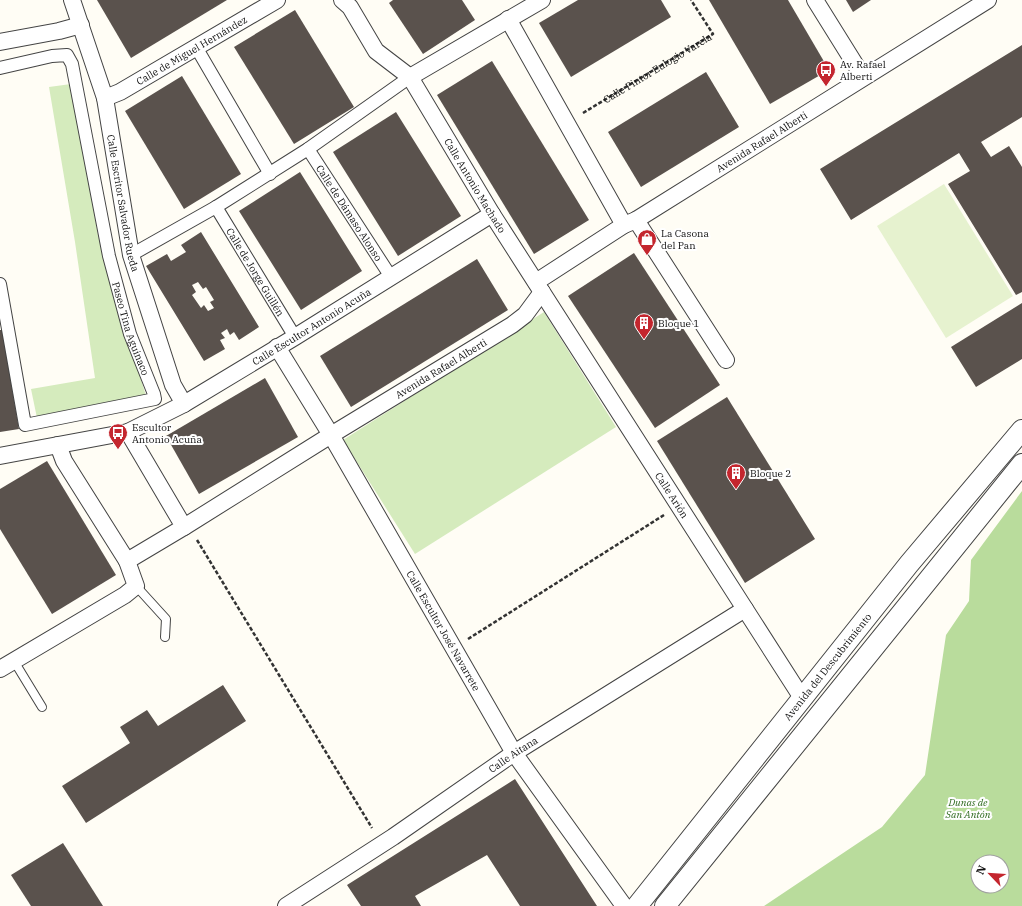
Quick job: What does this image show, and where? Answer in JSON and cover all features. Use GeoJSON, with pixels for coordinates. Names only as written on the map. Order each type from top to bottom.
{"type":"FeatureCollection","features":[{"type":"Feature","properties":{"kind":"street","name":"Calle Escritor Salvador Rueda"},"geometry":{"type":"LineString","coordinates":[[72,0],[105,98],[131,255],[173,385],[184,404]]}},
{"type":"Feature","properties":{"kind":"street","name":"Calle de Miguel Hernández"},"geometry":{"type":"LineString","coordinates":[[105,98],[120,92],[277,0]]}},
{"type":"Feature","properties":{"kind":"street"},"geometry":{"type":"LineString","coordinates":[[342,0],[350,7],[376,51],[410,77]]}},
{"type":"Feature","properties":{"kind":"street"},"geometry":{"type":"LineString","coordinates":[[131,255],[216,207],[270,174],[308,150],[410,77],[542,0]]}},
{"type":"Feature","properties":{"kind":"street"},"geometry":{"type":"LineString","coordinates":[[814,0],[863,77]]}},
{"type":"Feature","properties":{"kind":"street","name":"Avenida Rafael Alberti"},"geometry":{"type":"LineString","coordinates":[[127,561],[512,325],[525,315],[539,287],[630,222],[988,0]]}},
{"type":"Feature","properties":{"kind":"street"},"geometry":{"type":"LineString","coordinates":[[508,19],[566,123],[630,222],[726,360]]}},
{"type":"Feature","properties":{"kind":"street"},"geometry":{"type":"LineString","coordinates":[[0,42],[59,31],[81,25]]}},
{"type":"Feature","properties":{"kind":"street"},"geometry":{"type":"LineString","coordinates":[[196,47],[270,174]]}},
{"type":"Feature","properties":{"kind":"street","name":"Paseo Tina Aguinaco"},"geometry":{"type":"LineString","coordinates":[[0,68],[52,56],[67,55],[72,64],[109,256],[130,334],[155,399],[25,426],[0,284]]}},
{"type":"Feature","properties":{"kind":"street","name":"Calle Antonio Machado"},"geometry":{"type":"LineString","coordinates":[[410,77],[492,214],[539,287]]}},
{"type":"Feature","properties":{"kind":"street","name":"Calle de Dámaso Alonso"},"geometry":{"type":"LineString","coordinates":[[308,150],[391,277]]}},
{"type":"Feature","properties":{"kind":"street","name":"Calle de Jorge Guillén"},"geometry":{"type":"LineString","coordinates":[[216,207],[295,337]]}},
{"type":"Feature","properties":{"kind":"street","name":"Calle Escultor Antonio Acuña"},"geometry":{"type":"LineString","coordinates":[[0,456],[128,432],[184,404],[295,337],[492,214]]}},
{"type":"Feature","properties":{"kind":"street","name":"Calle Arión"},"geometry":{"type":"LineString","coordinates":[[539,287],[802,698]]}},
{"type":"Feature","properties":{"kind":"street","name":"Calle Escultor José Navarrete"},"geometry":{"type":"LineString","coordinates":[[277,347],[331,435],[514,753],[624,906]]}},
{"type":"Feature","properties":{"kind":"street","name":"Avenida del Descubrimiento"},"geometry":{"type":"LineString","coordinates":[[637,906],[909,564],[1022,430]]}},
{"type":"Feature","properties":{"kind":"street"},"geometry":{"type":"LineString","coordinates":[[128,432],[184,527]]}},
{"type":"Feature","properties":{"kind":"street"},"geometry":{"type":"LineString","coordinates":[[7,665],[125,595],[136,586],[127,561],[64,461],[58,446]]}},
{"type":"Feature","properties":{"kind":"street"},"geometry":{"type":"LineString","coordinates":[[665,906],[1022,464]]}},
{"type":"Feature","properties":{"kind":"street","name":"Calle Aitana"},"geometry":{"type":"LineString","coordinates":[[286,906],[307,901],[382,844],[514,753],[745,609]]}},
{"type":"Feature","properties":{"kind":"lane"},"geometry":{"type":"LineString","coordinates":[[136,586],[166,619],[165,637]]}},
{"type":"Feature","properties":{"kind":"lane"},"geometry":{"type":"LineString","coordinates":[[7,665],[42,707]]}},
{"type":"Feature","properties":{"kind":"path","name":"Calle Pintor Eulogio Varela"},"geometry":{"type":"LineString","coordinates":[[566,123],[713,34],[691,0]]}},
{"type":"Feature","properties":{"kind":"path"},"geometry":{"type":"LineString","coordinates":[[454,648],[679,505]]}},
{"type":"Feature","properties":{"kind":"path"},"geometry":{"type":"LineString","coordinates":[[184,527],[195,536],[382,844]]}},
{"type":"Feature","properties":{"kind":"green space"},"geometry":{"type":"Polygon","coordinates":[[[71,84],[98,235],[146,396],[37,418],[31,389],[95,378],[75,242],[49,87],[71,84]]]}},
{"type":"Feature","properties":{"kind":"green space"},"geometry":{"type":"Polygon","coordinates":[[[944,184],[1013,296],[946,338],[877,226],[944,184]]]}},
{"type":"Feature","properties":{"kind":"green space"},"geometry":{"type":"Polygon","coordinates":[[[544,312],[616,427],[415,554],[343,440],[544,312]]]}},
{"type":"Feature","properties":{"kind":"green space","name":"Dunas de San Antón"},"geometry":{"type":"Polygon","coordinates":[[[1022,491],[1022,906],[764,906],[882,827],[925,775],[946,635],[969,601],[971,560],[1022,491]]]}},
{"type":"Feature","properties":{"kind":"building"},"geometry":{"type":"Polygon","coordinates":[[[97,0],[227,0],[131,58],[97,0]]]}},
{"type":"Feature","properties":{"kind":"building"},"geometry":{"type":"Polygon","coordinates":[[[393,0],[462,0],[475,20],[423,54],[389,3],[393,0]]]}},
{"type":"Feature","properties":{"kind":"building"},"geometry":{"type":"Polygon","coordinates":[[[578,0],[661,0],[671,17],[571,77],[539,23],[578,0]]]}},
{"type":"Feature","properties":{"kind":"building"},"geometry":{"type":"Polygon","coordinates":[[[709,0],[788,0],[829,70],[770,104],[709,0]]]}},
{"type":"Feature","properties":{"kind":"building"},"geometry":{"type":"Polygon","coordinates":[[[846,0],[871,0],[853,12],[846,0]]]}},
{"type":"Feature","properties":{"kind":"building"},"geometry":{"type":"Polygon","coordinates":[[[295,10],[354,107],[294,144],[234,47],[295,10]]]}},
{"type":"Feature","properties":{"kind":"building"},"geometry":{"type":"Polygon","coordinates":[[[1022,45],[1022,117],[981,142],[991,157],[1009,146],[1022,167],[1022,292],[1016,295],[948,184],[970,171],[959,153],[851,220],[820,169],[1022,45]]]}},
{"type":"Feature","properties":{"kind":"building"},"geometry":{"type":"Polygon","coordinates":[[[492,61],[589,220],[534,254],[437,95],[492,61]]]}},
{"type":"Feature","properties":{"kind":"building"},"geometry":{"type":"Polygon","coordinates":[[[706,72],[739,127],[641,187],[608,132],[706,72]]]}},
{"type":"Feature","properties":{"kind":"building"},"geometry":{"type":"Polygon","coordinates":[[[182,76],[241,174],[184,209],[125,111],[182,76]]]}},
{"type":"Feature","properties":{"kind":"building"},"geometry":{"type":"Polygon","coordinates":[[[396,112],[461,216],[398,256],[333,152],[396,112]]]}},
{"type":"Feature","properties":{"kind":"building"},"geometry":{"type":"Polygon","coordinates":[[[300,172],[362,271],[301,310],[239,211],[300,172]]]}},
{"type":"Feature","properties":{"kind":"building"},"geometry":{"type":"Polygon","coordinates":[[[201,232],[259,327],[239,340],[234,332],[230,335],[227,329],[221,333],[225,338],[220,340],[225,349],[204,361],[146,266],[167,254],[171,261],[186,252],[181,245],[201,232]],[[198,282],[192,285],[196,292],[192,295],[201,308],[204,305],[208,311],[214,308],[210,302],[214,300],[206,287],[203,289],[198,282]]]}},
{"type":"Feature","properties":{"kind":"building","name":"Bloque 1"},"geometry":{"type":"Polygon","coordinates":[[[634,253],[720,385],[655,428],[568,296],[634,253]]]}},
{"type":"Feature","properties":{"kind":"building"},"geometry":{"type":"Polygon","coordinates":[[[477,259],[508,310],[351,407],[320,356],[477,259]]]}},
{"type":"Feature","properties":{"kind":"building"},"geometry":{"type":"Polygon","coordinates":[[[1022,303],[1022,359],[976,387],[951,347],[1022,303]]]}},
{"type":"Feature","properties":{"kind":"building"},"geometry":{"type":"Polygon","coordinates":[[[0,330],[2,330],[19,429],[0,432],[0,330]]]}},
{"type":"Feature","properties":{"kind":"building"},"geometry":{"type":"Polygon","coordinates":[[[265,378],[298,437],[199,494],[166,436],[265,378]]]}},
{"type":"Feature","properties":{"kind":"building","name":"Bloque 2"},"geometry":{"type":"Polygon","coordinates":[[[727,397],[815,539],[745,583],[657,441],[727,397]]]}},
{"type":"Feature","properties":{"kind":"building"},"geometry":{"type":"Polygon","coordinates":[[[47,461],[116,575],[52,614],[0,529],[0,489],[47,461]]]}},
{"type":"Feature","properties":{"kind":"building"},"geometry":{"type":"Polygon","coordinates":[[[223,685],[246,721],[86,823],[62,786],[130,743],[120,727],[147,710],[158,726],[223,685]]]}},
{"type":"Feature","properties":{"kind":"building"},"geometry":{"type":"Polygon","coordinates":[[[515,779],[597,906],[520,906],[487,855],[415,896],[421,906],[361,906],[347,885],[515,779]]]}},
{"type":"Feature","properties":{"kind":"building"},"geometry":{"type":"Polygon","coordinates":[[[63,843],[103,906],[31,906],[11,875],[63,843]]]}},
{"type":"Feature","properties":{"kind":"place","name":"Av. Rafael Alberti"},"geometry":{"type":"Point","coordinates":[826,87]}},
{"type":"Feature","properties":{"kind":"place","name":"La Casona del Pan"},"geometry":{"type":"Point","coordinates":[647,256]}},
{"type":"Feature","properties":{"kind":"place","name":"Bloque 1"},"geometry":{"type":"Point","coordinates":[644,340]}},
{"type":"Feature","properties":{"kind":"place","name":"Escultor Antonio Acuña"},"geometry":{"type":"Point","coordinates":[118,450]}},
{"type":"Feature","properties":{"kind":"place","name":"Bloque 2"},"geometry":{"type":"Point","coordinates":[736,490]}}]}
